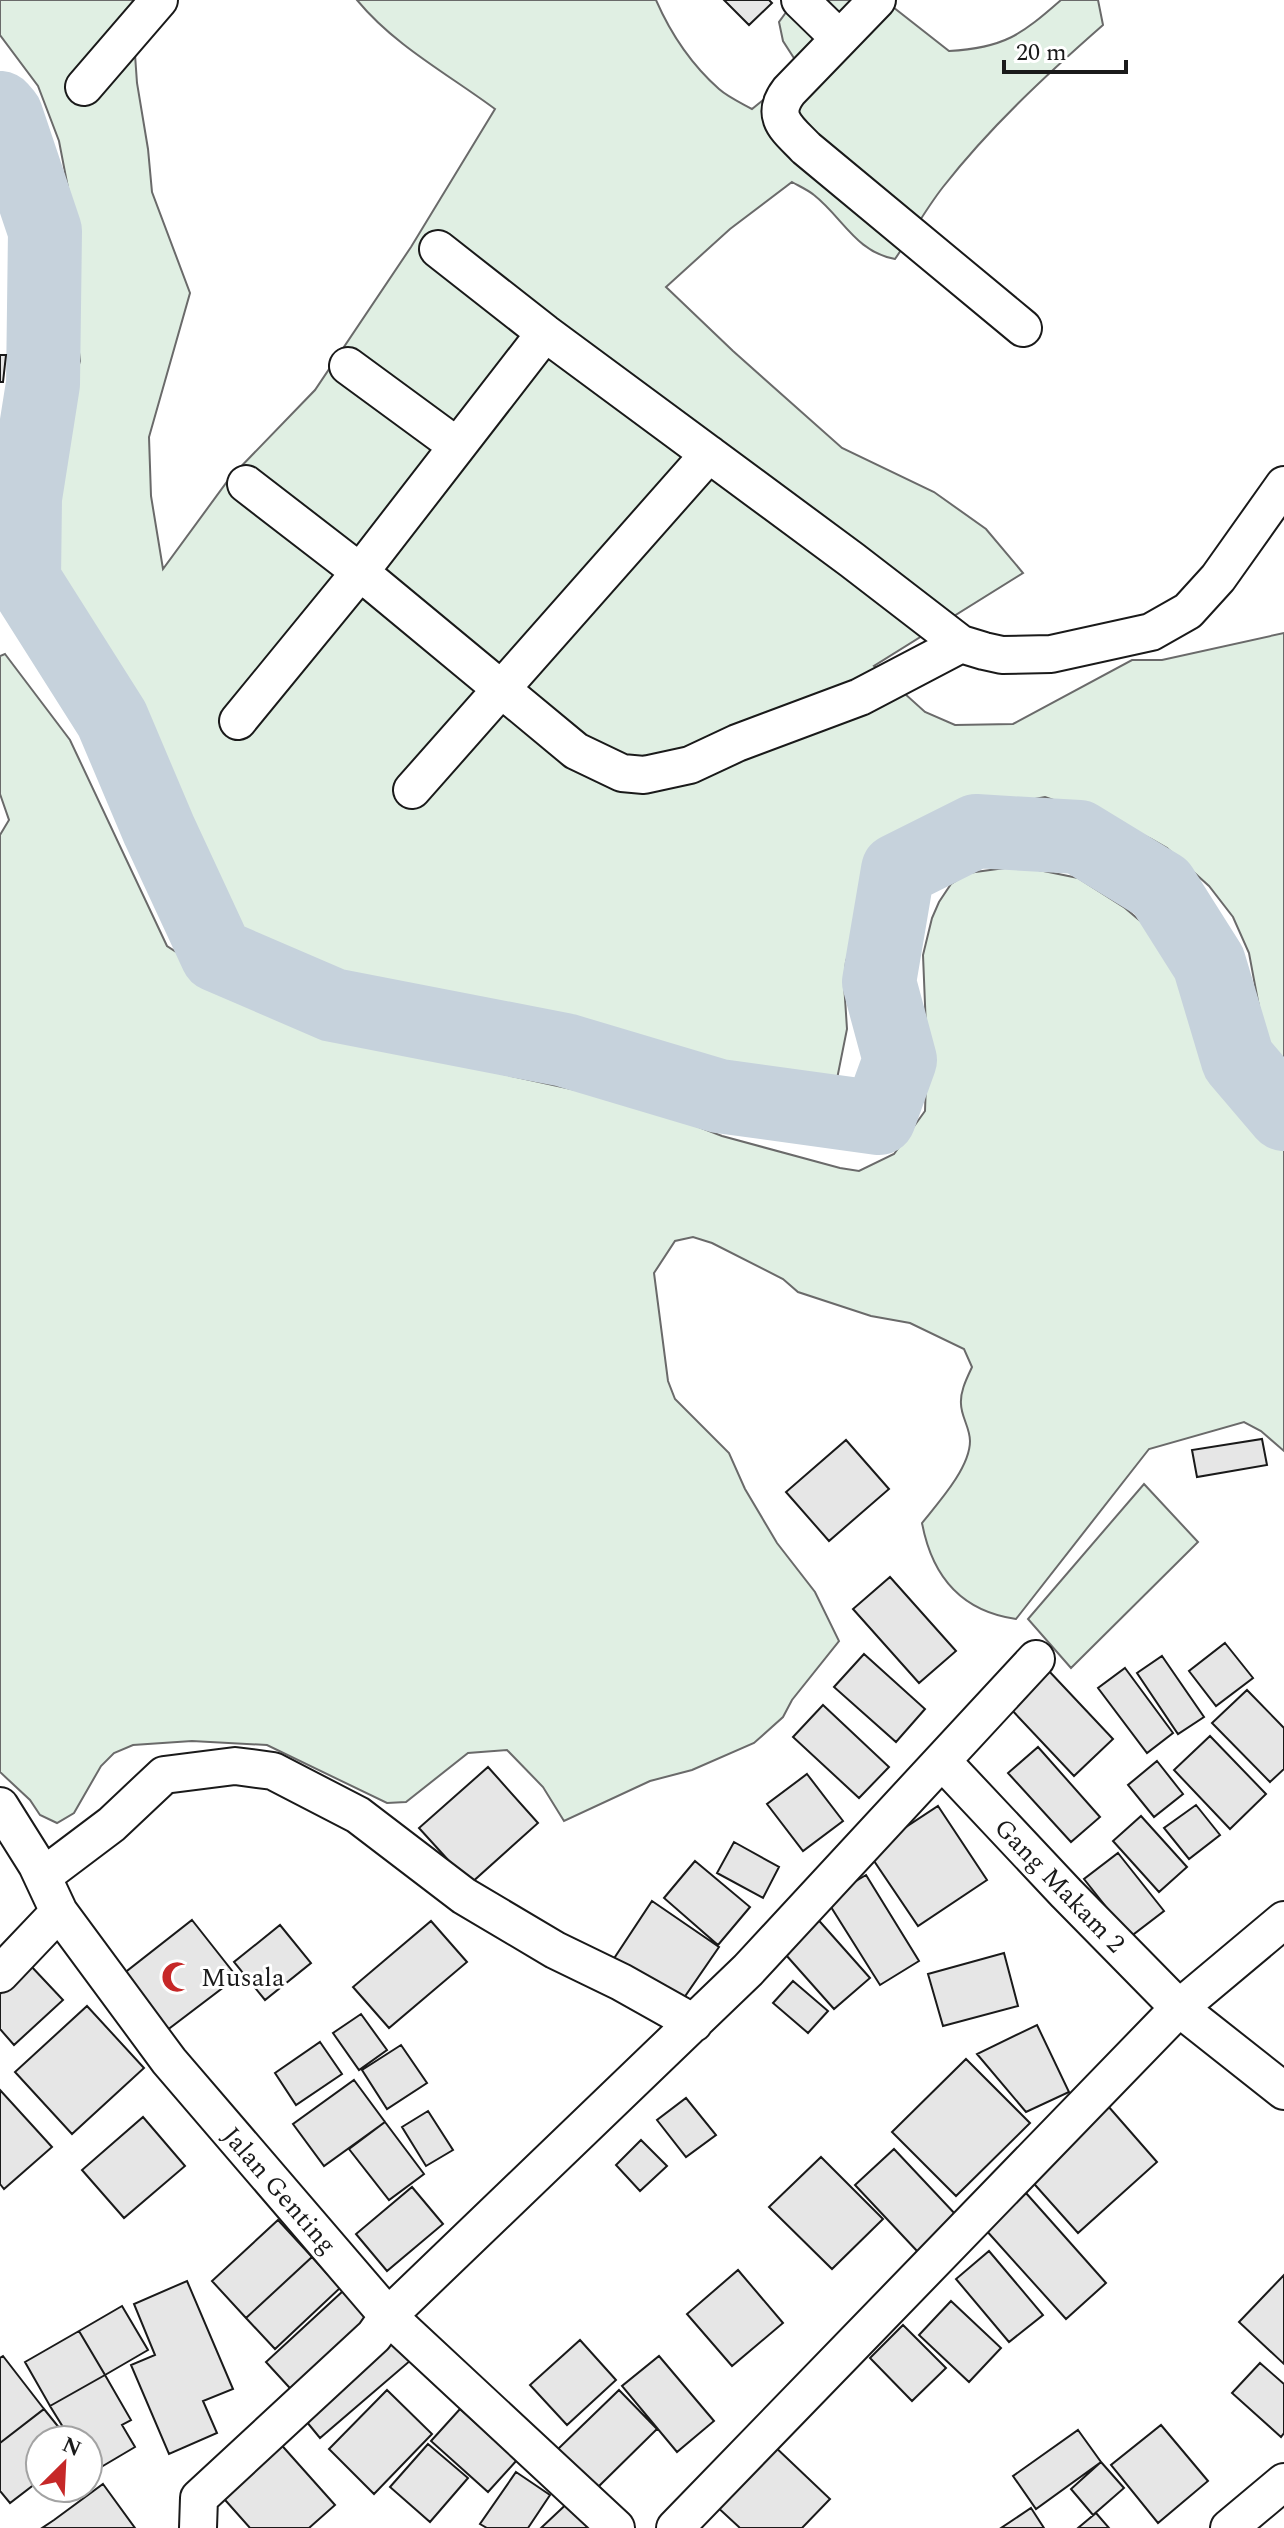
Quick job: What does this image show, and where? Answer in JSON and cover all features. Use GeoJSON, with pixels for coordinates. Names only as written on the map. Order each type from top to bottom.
{"type":"FeatureCollection","features":[{"type":"Feature","properties":{"kind":"street"},"geometry":{"type":"LineString","coordinates":[[84,87],[159,0]]}},
{"type":"Feature","properties":{"kind":"street"},"geometry":{"type":"LineString","coordinates":[[800,0],[839,38]]}},
{"type":"Feature","properties":{"kind":"street"},"geometry":{"type":"LineString","coordinates":[[877,0],[783,98],[781,121],[806,148],[1023,328]]}},
{"type":"Feature","properties":{"kind":"street"},"geometry":{"type":"LineString","coordinates":[[438,249],[545,333],[961,644],[1002,655],[1028,656],[1051,654],[1151,632],[1188,611],[1208,589],[1284,485]]}},
{"type":"Feature","properties":{"kind":"street"},"geometry":{"type":"LineString","coordinates":[[238,721],[360,572],[545,333]]}},
{"type":"Feature","properties":{"kind":"street"},"geometry":{"type":"LineString","coordinates":[[348,366],[457,446]]}},
{"type":"Feature","properties":{"kind":"street"},"geometry":{"type":"LineString","coordinates":[[412,790],[709,454]]}},
{"type":"Feature","properties":{"kind":"street"},"geometry":{"type":"LineString","coordinates":[[246,484],[360,572],[576,751],[622,773],[644,775],[690,765],[737,743],[860,697],[961,644]]}},
{"type":"Feature","properties":{"kind":"street"},"geometry":{"type":"LineString","coordinates":[[198,2528],[199,2498],[374,2336],[388,2316],[748,1970],[1036,1659]]}},
{"type":"Feature","properties":{"kind":"street","name":"Gang Makam 2"},"geometry":{"type":"LineString","coordinates":[[942,1761],[1179,2008],[1284,2091]]}},
{"type":"Feature","properties":{"kind":"street"},"geometry":{"type":"LineString","coordinates":[[43,1876],[112,1824],[164,1775],[235,1766],[273,1771],[358,1815],[464,1896],[555,1950],[694,2023]]}},
{"type":"Feature","properties":{"kind":"street","name":"Jalan Genting"},"geometry":{"type":"LineString","coordinates":[[0,1806],[43,1876],[59,1912],[169,2061],[388,2316],[616,2528]]}},
{"type":"Feature","properties":{"kind":"street"},"geometry":{"type":"LineString","coordinates":[[0,1974],[59,1912]]}},
{"type":"Feature","properties":{"kind":"street"},"geometry":{"type":"LineString","coordinates":[[675,2528],[1179,2008],[1284,1920]]}},
{"type":"Feature","properties":{"kind":"street"},"geometry":{"type":"LineString","coordinates":[[1229,2528],[1284,2482]]}},
{"type":"Feature","properties":{"kind":"green space"},"geometry":{"type":"Polygon","coordinates":[[[0,0],[150,0],[133,26],[137,83],[152,192],[190,293],[149,437],[151,496],[163,569],[229,479],[315,390],[411,247],[495,109],[388,32],[357,0],[656,0],[675,36],[709,80],[752,109],[801,69],[783,41],[779,22],[795,0],[884,0],[949,51],[984,47],[1011,38],[1061,0],[1098,0],[1103,25],[1040,82],[980,143],[936,196],[895,259],[860,242],[814,195],[792,182],[730,229],[666,287],[842,448],[934,492],[986,529],[1023,573],[874,666],[925,712],[955,725],[1013,724],[1132,660],[1162,660],[1284,633],[1284,1090],[1261,1069],[1264,1050],[1249,953],[1233,917],[1209,886],[1167,848],[1151,839],[1114,821],[1045,797],[954,814],[867,888],[846,962],[847,1029],[834,1094],[816,1098],[649,1057],[565,1030],[525,1028],[344,982],[250,942],[236,931],[184,843],[168,780],[126,688],[52,594],[49,469],[80,361],[70,276],[74,258],[74,219],[59,141],[38,86],[0,35],[0,0]]]}},
{"type":"Feature","properties":{"kind":"green space"},"geometry":{"type":"Polygon","coordinates":[[[5,654],[70,740],[167,946],[237,991],[361,1043],[627,1099],[722,1136],[840,1168],[859,1171],[894,1154],[925,1111],[927,1053],[923,955],[932,918],[951,884],[968,873],[1019,866],[1078,878],[1125,908],[1152,931],[1185,977],[1237,1089],[1275,1135],[1284,1141],[1284,1451],[1261,1431],[1244,1422],[1149,1449],[1016,1619],[996,1615],[964,1599],[941,1575],[922,1523],[952,1485],[969,1451],[970,1436],[961,1399],[972,1367],[964,1349],[910,1323],[871,1316],[798,1292],[783,1279],[712,1243],[693,1237],[675,1241],[654,1273],[668,1381],[675,1399],[729,1453],[745,1489],[777,1543],[815,1592],[839,1641],[792,1700],[783,1717],[754,1743],[692,1770],[650,1781],[564,1821],[543,1787],[507,1750],[468,1753],[406,1802],[387,1803],[267,1745],[192,1741],[133,1745],[114,1753],[101,1766],[74,1813],[57,1823],[40,1815],[30,1800],[0,1772],[0,835],[9,820],[0,794],[0,656],[5,654]]]}},
{"type":"Feature","properties":{"kind":"green space"},"geometry":{"type":"Polygon","coordinates":[[[1144,1484],[1198,1542],[1071,1668],[1028,1619],[1144,1484]]]}},
{"type":"Feature","properties":{"kind":"building"},"geometry":{"type":"Polygon","coordinates":[[[724,0],[769,0],[772,3],[749,25],[724,0]]]}},
{"type":"Feature","properties":{"kind":"building"},"geometry":{"type":"Polygon","coordinates":[[[0,355],[6,355],[3,382],[0,382],[0,355]]]}},
{"type":"Feature","properties":{"kind":"building"},"geometry":{"type":"Polygon","coordinates":[[[1262,1439],[1267,1465],[1197,1477],[1192,1450],[1262,1439]]]}},
{"type":"Feature","properties":{"kind":"building"},"geometry":{"type":"Polygon","coordinates":[[[846,1440],[889,1489],[829,1541],[786,1492],[846,1440]]]}},
{"type":"Feature","properties":{"kind":"building"},"geometry":{"type":"Polygon","coordinates":[[[890,1577],[956,1651],[919,1683],[853,1609],[890,1577]]]}},
{"type":"Feature","properties":{"kind":"building"},"geometry":{"type":"Polygon","coordinates":[[[1225,1643],[1253,1678],[1216,1706],[1189,1671],[1225,1643]]]}},
{"type":"Feature","properties":{"kind":"building"},"geometry":{"type":"Polygon","coordinates":[[[864,1654],[925,1709],[896,1742],[834,1687],[864,1654]]]}},
{"type":"Feature","properties":{"kind":"building"},"geometry":{"type":"Polygon","coordinates":[[[1162,1656],[1204,1717],[1178,1734],[1137,1673],[1162,1656]]]}},
{"type":"Feature","properties":{"kind":"building"},"geometry":{"type":"Polygon","coordinates":[[[1125,1668],[1173,1733],[1147,1753],[1098,1688],[1125,1668]]]}},
{"type":"Feature","properties":{"kind":"building"},"geometry":{"type":"Polygon","coordinates":[[[1048,1670],[1113,1739],[1074,1776],[1009,1707],[1048,1670]]]}},
{"type":"Feature","properties":{"kind":"building"},"geometry":{"type":"Polygon","coordinates":[[[1247,1690],[1284,1728],[1284,1769],[1270,1782],[1212,1723],[1247,1690]]]}},
{"type":"Feature","properties":{"kind":"building"},"geometry":{"type":"Polygon","coordinates":[[[823,1705],[889,1767],[859,1798],[793,1737],[823,1705]]]}},
{"type":"Feature","properties":{"kind":"building"},"geometry":{"type":"Polygon","coordinates":[[[1210,1736],[1266,1794],[1230,1829],[1174,1770],[1210,1736]]]}},
{"type":"Feature","properties":{"kind":"building"},"geometry":{"type":"Polygon","coordinates":[[[1038,1747],[1100,1817],[1071,1842],[1008,1773],[1038,1747]]]}},
{"type":"Feature","properties":{"kind":"building"},"geometry":{"type":"Polygon","coordinates":[[[1157,1761],[1183,1794],[1154,1817],[1128,1785],[1157,1761]]]}},
{"type":"Feature","properties":{"kind":"building"},"geometry":{"type":"Polygon","coordinates":[[[488,1767],[538,1823],[470,1884],[419,1828],[488,1767]]]}},
{"type":"Feature","properties":{"kind":"building"},"geometry":{"type":"Polygon","coordinates":[[[807,1774],[843,1821],[803,1851],[767,1804],[807,1774]]]}},
{"type":"Feature","properties":{"kind":"building"},"geometry":{"type":"Polygon","coordinates":[[[1196,1805],[1220,1835],[1189,1859],[1164,1828],[1196,1805]]]}},
{"type":"Feature","properties":{"kind":"building"},"geometry":{"type":"Polygon","coordinates":[[[938,1806],[987,1880],[918,1926],[868,1852],[938,1806]]]}},
{"type":"Feature","properties":{"kind":"building"},"geometry":{"type":"Polygon","coordinates":[[[1141,1816],[1187,1867],[1159,1892],[1113,1841],[1141,1816]]]}},
{"type":"Feature","properties":{"kind":"building"},"geometry":{"type":"Polygon","coordinates":[[[734,1842],[779,1867],[763,1898],[717,1873],[734,1842]]]}},
{"type":"Feature","properties":{"kind":"building"},"geometry":{"type":"Polygon","coordinates":[[[1118,1853],[1164,1911],[1130,1937],[1084,1879],[1118,1853]]]}},
{"type":"Feature","properties":{"kind":"building"},"geometry":{"type":"Polygon","coordinates":[[[695,1861],[750,1907],[718,1945],[664,1898],[695,1861]]]}},
{"type":"Feature","properties":{"kind":"building"},"geometry":{"type":"Polygon","coordinates":[[[866,1875],[919,1961],[880,1985],[826,1899],[866,1875]]]}},
{"type":"Feature","properties":{"kind":"building"},"geometry":{"type":"Polygon","coordinates":[[[652,1901],[719,1947],[679,2005],[613,1960],[652,1901]]]}},
{"type":"Feature","properties":{"kind":"building"},"geometry":{"type":"Polygon","coordinates":[[[814,1915],[870,1978],[834,2009],[778,1946],[814,1915]]]}},
{"type":"Feature","properties":{"kind":"building","name":"Musala"},"geometry":{"type":"Polygon","coordinates":[[[192,1920],[237,1977],[162,2034],[118,1978],[192,1920]]]}},
{"type":"Feature","properties":{"kind":"building"},"geometry":{"type":"Polygon","coordinates":[[[431,1921],[467,1962],[389,2028],[353,1987],[431,1921]]]}},
{"type":"Feature","properties":{"kind":"building"},"geometry":{"type":"Polygon","coordinates":[[[280,1925],[311,1963],[265,2000],[234,1962],[280,1925]]]}},
{"type":"Feature","properties":{"kind":"building"},"geometry":{"type":"Polygon","coordinates":[[[1004,1953],[1018,2006],[943,2026],[928,1974],[1004,1953]]]}},
{"type":"Feature","properties":{"kind":"building"},"geometry":{"type":"Polygon","coordinates":[[[30,1965],[63,2000],[14,2045],[0,2029],[0,1994],[30,1965]]]}},
{"type":"Feature","properties":{"kind":"building"},"geometry":{"type":"Polygon","coordinates":[[[793,1981],[828,2011],[808,2033],[773,2003],[793,1981]]]}},
{"type":"Feature","properties":{"kind":"building"},"geometry":{"type":"Polygon","coordinates":[[[87,2006],[144,2068],[72,2134],[15,2072],[87,2006]]]}},
{"type":"Feature","properties":{"kind":"building"},"geometry":{"type":"Polygon","coordinates":[[[361,2014],[387,2050],[359,2070],[333,2033],[361,2014]]]}},
{"type":"Feature","properties":{"kind":"building"},"geometry":{"type":"Polygon","coordinates":[[[1037,2025],[1069,2092],[1026,2112],[977,2054],[1037,2025]]]}},
{"type":"Feature","properties":{"kind":"building"},"geometry":{"type":"Polygon","coordinates":[[[320,2042],[342,2074],[296,2105],[275,2073],[320,2042]]]}},
{"type":"Feature","properties":{"kind":"building"},"geometry":{"type":"Polygon","coordinates":[[[401,2045],[427,2083],[387,2109],[362,2070],[401,2045]]]}},
{"type":"Feature","properties":{"kind":"building"},"geometry":{"type":"Polygon","coordinates":[[[966,2059],[1030,2123],[956,2196],[892,2132],[966,2059]]]}},
{"type":"Feature","properties":{"kind":"building"},"geometry":{"type":"Polygon","coordinates":[[[354,2080],[385,2122],[324,2166],[293,2124],[354,2080]]]}},
{"type":"Feature","properties":{"kind":"building"},"geometry":{"type":"Polygon","coordinates":[[[0,2090],[52,2147],[4,2189],[0,2184],[0,2090]]]}},
{"type":"Feature","properties":{"kind":"building"},"geometry":{"type":"Polygon","coordinates":[[[686,2098],[716,2135],[686,2157],[657,2120],[686,2098]]]}},
{"type":"Feature","properties":{"kind":"building"},"geometry":{"type":"Polygon","coordinates":[[[1108,2106],[1157,2162],[1078,2233],[1028,2177],[1108,2106]]]}},
{"type":"Feature","properties":{"kind":"building"},"geometry":{"type":"Polygon","coordinates":[[[428,2111],[453,2150],[426,2166],[402,2127],[428,2111]]]}},
{"type":"Feature","properties":{"kind":"building"},"geometry":{"type":"Polygon","coordinates":[[[143,2117],[185,2166],[124,2218],[82,2170],[143,2117]]]}},
{"type":"Feature","properties":{"kind":"building"},"geometry":{"type":"Polygon","coordinates":[[[385,2122],[424,2174],[389,2200],[349,2149],[385,2122]]]}},
{"type":"Feature","properties":{"kind":"building"},"geometry":{"type":"Polygon","coordinates":[[[641,2140],[667,2166],[640,2191],[616,2165],[641,2140]]]}},
{"type":"Feature","properties":{"kind":"building"},"geometry":{"type":"Polygon","coordinates":[[[894,2149],[957,2216],[918,2252],[855,2185],[894,2149]]]}},
{"type":"Feature","properties":{"kind":"building"},"geometry":{"type":"Polygon","coordinates":[[[821,2157],[883,2219],[832,2269],[769,2207],[821,2157]]]}},
{"type":"Feature","properties":{"kind":"building"},"geometry":{"type":"Polygon","coordinates":[[[412,2187],[443,2224],[387,2271],[356,2234],[412,2187]]]}},
{"type":"Feature","properties":{"kind":"building"},"geometry":{"type":"Polygon","coordinates":[[[1026,2193],[1106,2283],[1066,2319],[985,2229],[1026,2193]]]}},
{"type":"Feature","properties":{"kind":"building"},"geometry":{"type":"Polygon","coordinates":[[[278,2220],[312,2257],[246,2318],[212,2281],[278,2220]]]}},
{"type":"Feature","properties":{"kind":"building"},"geometry":{"type":"Polygon","coordinates":[[[989,2251],[1043,2315],[1009,2342],[956,2279],[989,2251]]]}},
{"type":"Feature","properties":{"kind":"building"},"geometry":{"type":"Polygon","coordinates":[[[312,2257],[340,2288],[275,2349],[246,2318],[312,2257]]]}},
{"type":"Feature","properties":{"kind":"building"},"geometry":{"type":"Polygon","coordinates":[[[738,2270],[783,2323],[732,2366],[687,2314],[738,2270]]]}},
{"type":"Feature","properties":{"kind":"building"},"geometry":{"type":"Polygon","coordinates":[[[1284,2275],[1284,2364],[1239,2322],[1284,2275]]]}},
{"type":"Feature","properties":{"kind":"building"},"geometry":{"type":"Polygon","coordinates":[[[187,2281],[233,2389],[203,2401],[217,2433],[169,2454],[131,2365],[155,2355],[134,2304],[187,2281]]]}},
{"type":"Feature","properties":{"kind":"building"},"geometry":{"type":"Polygon","coordinates":[[[343,2291],[376,2327],[299,2398],[266,2362],[343,2291]]]}},
{"type":"Feature","properties":{"kind":"building"},"geometry":{"type":"Polygon","coordinates":[[[951,2301],[1001,2348],[969,2382],[919,2335],[951,2301]]]}},
{"type":"Feature","properties":{"kind":"building"},"geometry":{"type":"Polygon","coordinates":[[[122,2306],[148,2350],[105,2375],[79,2331],[122,2306]]]}},
{"type":"Feature","properties":{"kind":"building"},"geometry":{"type":"Polygon","coordinates":[[[903,2325],[946,2368],[912,2401],[870,2358],[903,2325]]]}},
{"type":"Feature","properties":{"kind":"building"},"geometry":{"type":"Polygon","coordinates":[[[79,2331],[105,2375],[50,2406],[25,2362],[79,2331]]]}},
{"type":"Feature","properties":{"kind":"building"},"geometry":{"type":"Polygon","coordinates":[[[387,2333],[411,2360],[320,2438],[297,2410],[387,2333]]]}},
{"type":"Feature","properties":{"kind":"building"},"geometry":{"type":"Polygon","coordinates":[[[580,2340],[616,2380],[567,2425],[530,2385],[580,2340]]]}},
{"type":"Feature","properties":{"kind":"building"},"geometry":{"type":"Polygon","coordinates":[[[3,2356],[44,2409],[0,2443],[0,2358],[3,2356]]]}},
{"type":"Feature","properties":{"kind":"building"},"geometry":{"type":"Polygon","coordinates":[[[659,2356],[714,2421],[677,2452],[622,2386],[659,2356]]]}},
{"type":"Feature","properties":{"kind":"building"},"geometry":{"type":"Polygon","coordinates":[[[1260,2363],[1284,2384],[1284,2433],[1281,2437],[1232,2393],[1260,2363]]]}},
{"type":"Feature","properties":{"kind":"building"},"geometry":{"type":"Polygon","coordinates":[[[105,2375],[131,2420],[122,2425],[135,2447],[104,2465],[104,2424],[61,2424],[50,2406],[105,2375]]]}},
{"type":"Feature","properties":{"kind":"building"},"geometry":{"type":"Polygon","coordinates":[[[387,2390],[432,2434],[374,2494],[329,2449],[387,2390]]]}},
{"type":"Feature","properties":{"kind":"building"},"geometry":{"type":"Polygon","coordinates":[[[619,2390],[657,2429],[597,2488],[558,2449],[619,2390]]]}},
{"type":"Feature","properties":{"kind":"building"},"geometry":{"type":"Polygon","coordinates":[[[44,2409],[56,2424],[25,2424],[44,2409]]]}},
{"type":"Feature","properties":{"kind":"building"},"geometry":{"type":"Polygon","coordinates":[[[460,2409],[517,2460],[488,2492],[431,2441],[460,2409]]]}},
{"type":"Feature","properties":{"kind":"building"},"geometry":{"type":"Polygon","coordinates":[[[24,2424],[24,2492],[10,2503],[0,2491],[0,2443],[24,2424]]]}},
{"type":"Feature","properties":{"kind":"building"},"geometry":{"type":"Polygon","coordinates":[[[1161,2425],[1208,2481],[1158,2523],[1111,2465],[1161,2425]]]}},
{"type":"Feature","properties":{"kind":"building"},"geometry":{"type":"Polygon","coordinates":[[[1078,2430],[1101,2462],[1036,2509],[1013,2476],[1078,2430]]]}},
{"type":"Feature","properties":{"kind":"building"},"geometry":{"type":"Polygon","coordinates":[[[277,2440],[335,2505],[309,2528],[250,2528],[218,2492],[277,2440]]]}},
{"type":"Feature","properties":{"kind":"building"},"geometry":{"type":"Polygon","coordinates":[[[771,2443],[830,2499],[802,2528],[740,2528],[714,2504],[771,2443]]]}},
{"type":"Feature","properties":{"kind":"building"},"geometry":{"type":"Polygon","coordinates":[[[428,2444],[468,2478],[430,2522],[390,2487],[428,2444]]]}},
{"type":"Feature","properties":{"kind":"building"},"geometry":{"type":"Polygon","coordinates":[[[1101,2462],[1124,2488],[1093,2515],[1071,2489],[1101,2462]]]}},
{"type":"Feature","properties":{"kind":"building"},"geometry":{"type":"Polygon","coordinates":[[[516,2472],[550,2495],[528,2528],[487,2528],[480,2524],[516,2472]]]}},
{"type":"Feature","properties":{"kind":"building"},"geometry":{"type":"Polygon","coordinates":[[[104,2485],[135,2528],[42,2528],[76,2504],[104,2504],[104,2485]]]}},
{"type":"Feature","properties":{"kind":"building"},"geometry":{"type":"Polygon","coordinates":[[[574,2497],[604,2528],[541,2528],[574,2497]]]}},
{"type":"Feature","properties":{"kind":"building"},"geometry":{"type":"Polygon","coordinates":[[[1031,2508],[1044,2528],[1001,2528],[1031,2508]]]}},
{"type":"Feature","properties":{"kind":"building"},"geometry":{"type":"Polygon","coordinates":[[[1096,2513],[1109,2528],[1078,2528],[1096,2513]]]}},
{"type":"Feature","properties":{"kind":"waterway"},"geometry":{"type":"LineString","coordinates":[[0,108],[6,115],[45,231],[43,384],[25,498],[24,580],[112,719],[217,955],[333,1005],[565,1050],[719,1096],[879,1118],[900,1060],[879,982],[898,870],[976,831],[1079,837],[1161,887],[1209,963],[1238,1060],[1284,1114]]}},
{"type":"Feature","properties":{"kind":"place","name":"Musala"},"geometry":{"type":"Point","coordinates":[177,1977]}}]}
